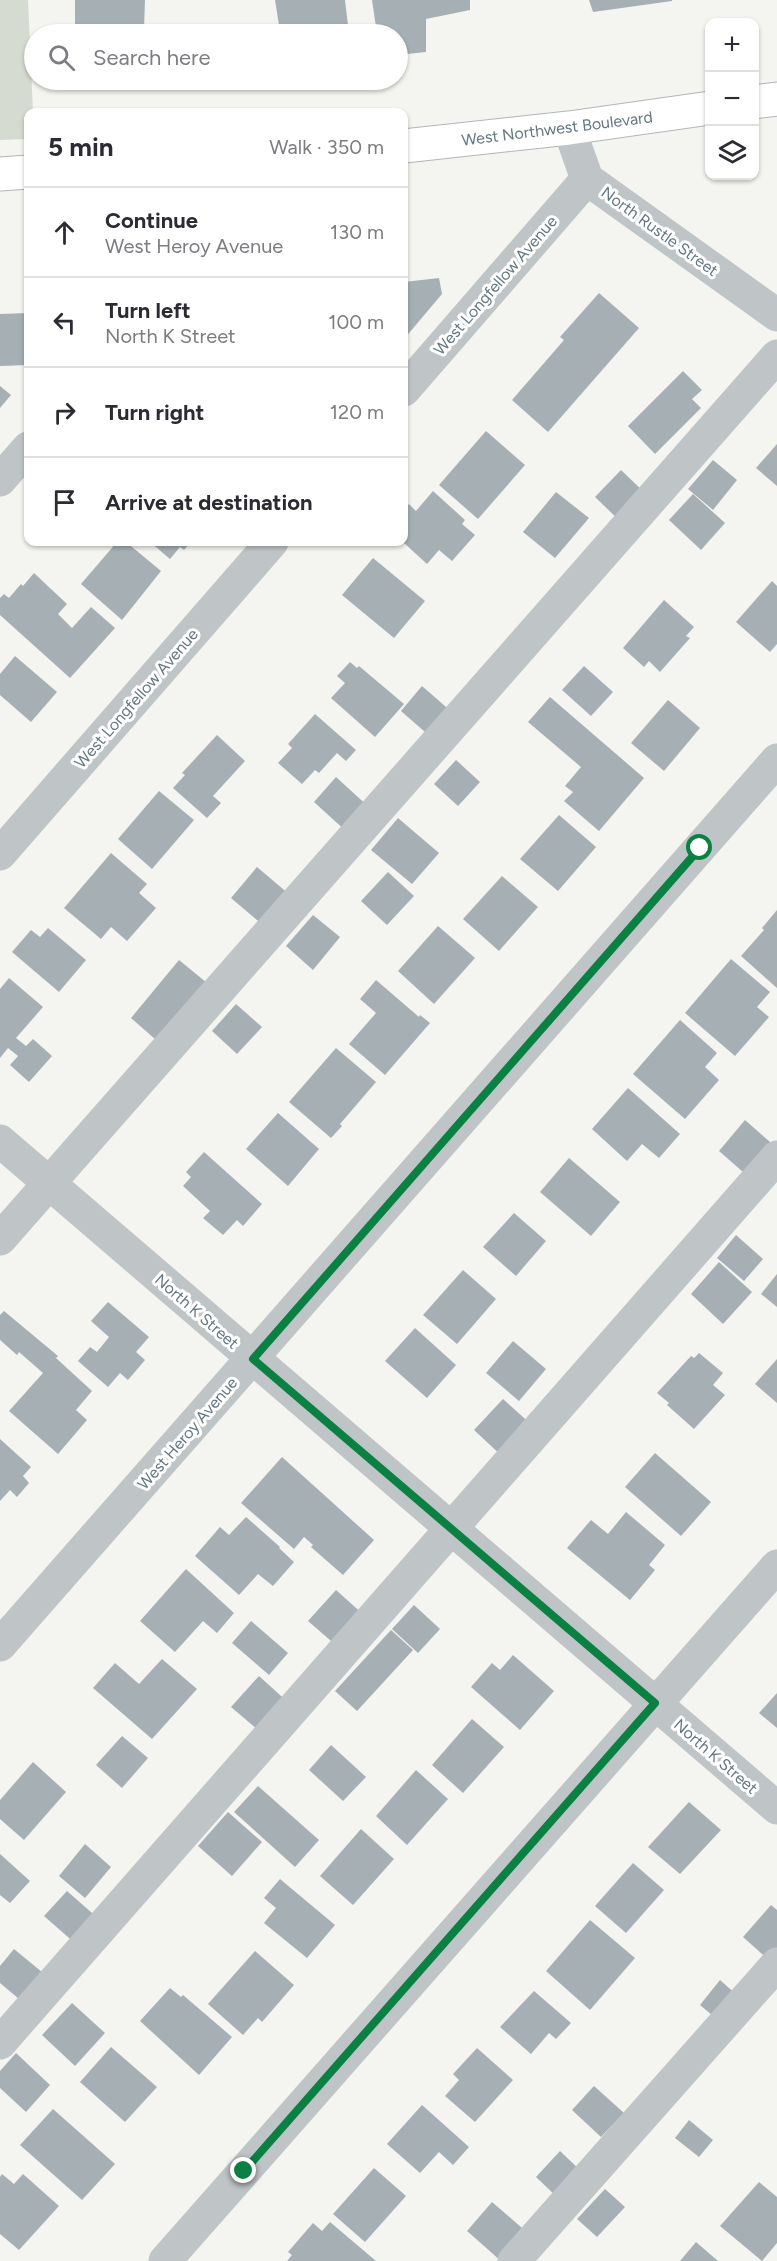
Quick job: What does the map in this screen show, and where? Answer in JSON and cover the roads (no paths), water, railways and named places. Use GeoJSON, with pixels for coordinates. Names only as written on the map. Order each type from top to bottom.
{"type":"FeatureCollection","features":[{"type":"Feature","properties":{"kind":"main road"},"geometry":{"type":"LineString","coordinates":[[759,101],[777,99]]}},
{"type":"Feature","properties":{"kind":"main road","name":"West Northwest Boulevard"},"geometry":{"type":"LineString","coordinates":[[408,146],[569,128],[705,109]]}},
{"type":"Feature","properties":{"kind":"main road"},"geometry":{"type":"LineString","coordinates":[[0,174],[24,172]]}},
{"type":"Feature","properties":{"kind":"street","name":"North Rustle Street"},"geometry":{"type":"LineString","coordinates":[[569,128],[587,179],[777,315]]}},
{"type":"Feature","properties":{"kind":"street","name":"West Longfellow Avenue"},"geometry":{"type":"LineString","coordinates":[[408,385],[587,179]]}},
{"type":"Feature","properties":{"kind":"street"},"geometry":{"type":"LineString","coordinates":[[0,1239],[777,356]]}},
{"type":"Feature","properties":{"kind":"street"},"geometry":{"type":"LineString","coordinates":[[0,480],[24,453]]}},
{"type":"Feature","properties":{"kind":"street","name":"West Longfellow Avenue"},"geometry":{"type":"LineString","coordinates":[[0,855],[269,546]]}},
{"type":"Feature","properties":{"kind":"street","name":"West Heroy Avenue"},"geometry":{"type":"LineString","coordinates":[[0,1645],[777,760]]}},
{"type":"Feature","properties":{"kind":"street","name":"North K Street"},"geometry":{"type":"LineString","coordinates":[[0,1141],[777,1808]]}},
{"type":"Feature","properties":{"kind":"street"},"geometry":{"type":"LineString","coordinates":[[0,2043],[777,1157]]}},
{"type":"Feature","properties":{"kind":"street"},"geometry":{"type":"LineString","coordinates":[[165,2261],[777,1566]]}},
{"type":"Feature","properties":{"kind":"street"},"geometry":{"type":"LineString","coordinates":[[514,2261],[777,1964]]}}]}
